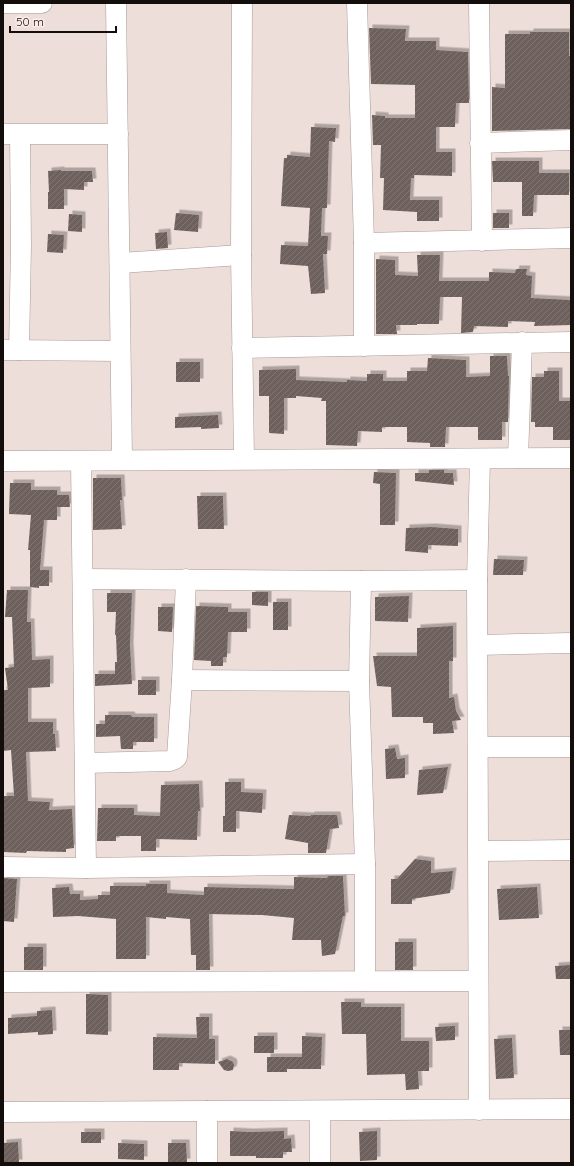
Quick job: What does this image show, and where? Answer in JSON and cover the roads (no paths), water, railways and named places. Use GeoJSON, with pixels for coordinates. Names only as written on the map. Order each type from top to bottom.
{"type":"FeatureCollection","features":[{"type":"Feature","properties":{"kind":"street"},"geometry":{"type":"LineString","coordinates":[[4,3],[42,3]]}},
{"type":"Feature","properties":{"kind":"street"},"geometry":{"type":"LineString","coordinates":[[116,3],[122,460]]}},
{"type":"Feature","properties":{"kind":"street"},"geometry":{"type":"LineString","coordinates":[[242,3],[241,255],[244,459]]}},
{"type":"Feature","properties":{"kind":"street"},"geometry":{"type":"LineString","coordinates":[[357,3],[364,243],[364,346]]}},
{"type":"Feature","properties":{"kind":"street"},"geometry":{"type":"LineString","coordinates":[[479,3],[482,241]]}},
{"type":"Feature","properties":{"kind":"street"},"geometry":{"type":"LineString","coordinates":[[118,134],[11,134],[11,350],[120,351]]}},
{"type":"Feature","properties":{"kind":"street"},"geometry":{"type":"LineString","coordinates":[[480,143],[571,140]]}},
{"type":"Feature","properties":{"kind":"street"},"geometry":{"type":"LineString","coordinates":[[364,243],[571,238]]}},
{"type":"Feature","properties":{"kind":"street"},"geometry":{"type":"LineString","coordinates":[[120,263],[241,255]]}},
{"type":"Feature","properties":{"kind":"street"},"geometry":{"type":"LineString","coordinates":[[518,458],[522,342]]}},
{"type":"Feature","properties":{"kind":"street"},"geometry":{"type":"LineString","coordinates":[[242,348],[571,342]]}},
{"type":"Feature","properties":{"kind":"street"},"geometry":{"type":"LineString","coordinates":[[3,461],[571,458]]}},
{"type":"Feature","properties":{"kind":"street"},"geometry":{"type":"LineString","coordinates":[[479,1110],[478,580],[480,459]]}},
{"type":"Feature","properties":{"kind":"street"},"geometry":{"type":"LineString","coordinates":[[81,461],[86,763],[86,868]]}},
{"type":"Feature","properties":{"kind":"street"},"geometry":{"type":"LineString","coordinates":[[83,579],[361,581],[478,580]]}},
{"type":"Feature","properties":{"kind":"street"},"geometry":{"type":"LineString","coordinates":[[86,763],[170,761],[175,759],[178,754],[186,579]]}},
{"type":"Feature","properties":{"kind":"street"},"geometry":{"type":"LineString","coordinates":[[361,581],[359,681],[365,864],[365,981]]}},
{"type":"Feature","properties":{"kind":"street"},"geometry":{"type":"LineString","coordinates":[[478,645],[571,643]]}},
{"type":"Feature","properties":{"kind":"street"},"geometry":{"type":"LineString","coordinates":[[182,680],[359,681]]}},
{"type":"Feature","properties":{"kind":"street"},"geometry":{"type":"LineString","coordinates":[[478,747],[571,747]]}},
{"type":"Feature","properties":{"kind":"street"},"geometry":{"type":"LineString","coordinates":[[479,851],[571,850]]}},
{"type":"Feature","properties":{"kind":"street"},"geometry":{"type":"LineString","coordinates":[[3,867],[86,868],[365,864]]}},
{"type":"Feature","properties":{"kind":"street"},"geometry":{"type":"LineString","coordinates":[[3,982],[478,981]]}},
{"type":"Feature","properties":{"kind":"street"},"geometry":{"type":"LineString","coordinates":[[3,1112],[571,1109]]}},
{"type":"Feature","properties":{"kind":"street"},"geometry":{"type":"LineString","coordinates":[[207,1111],[207,1163]]}},
{"type":"Feature","properties":{"kind":"street"},"geometry":{"type":"LineString","coordinates":[[320,1111],[320,1163]]}}]}
